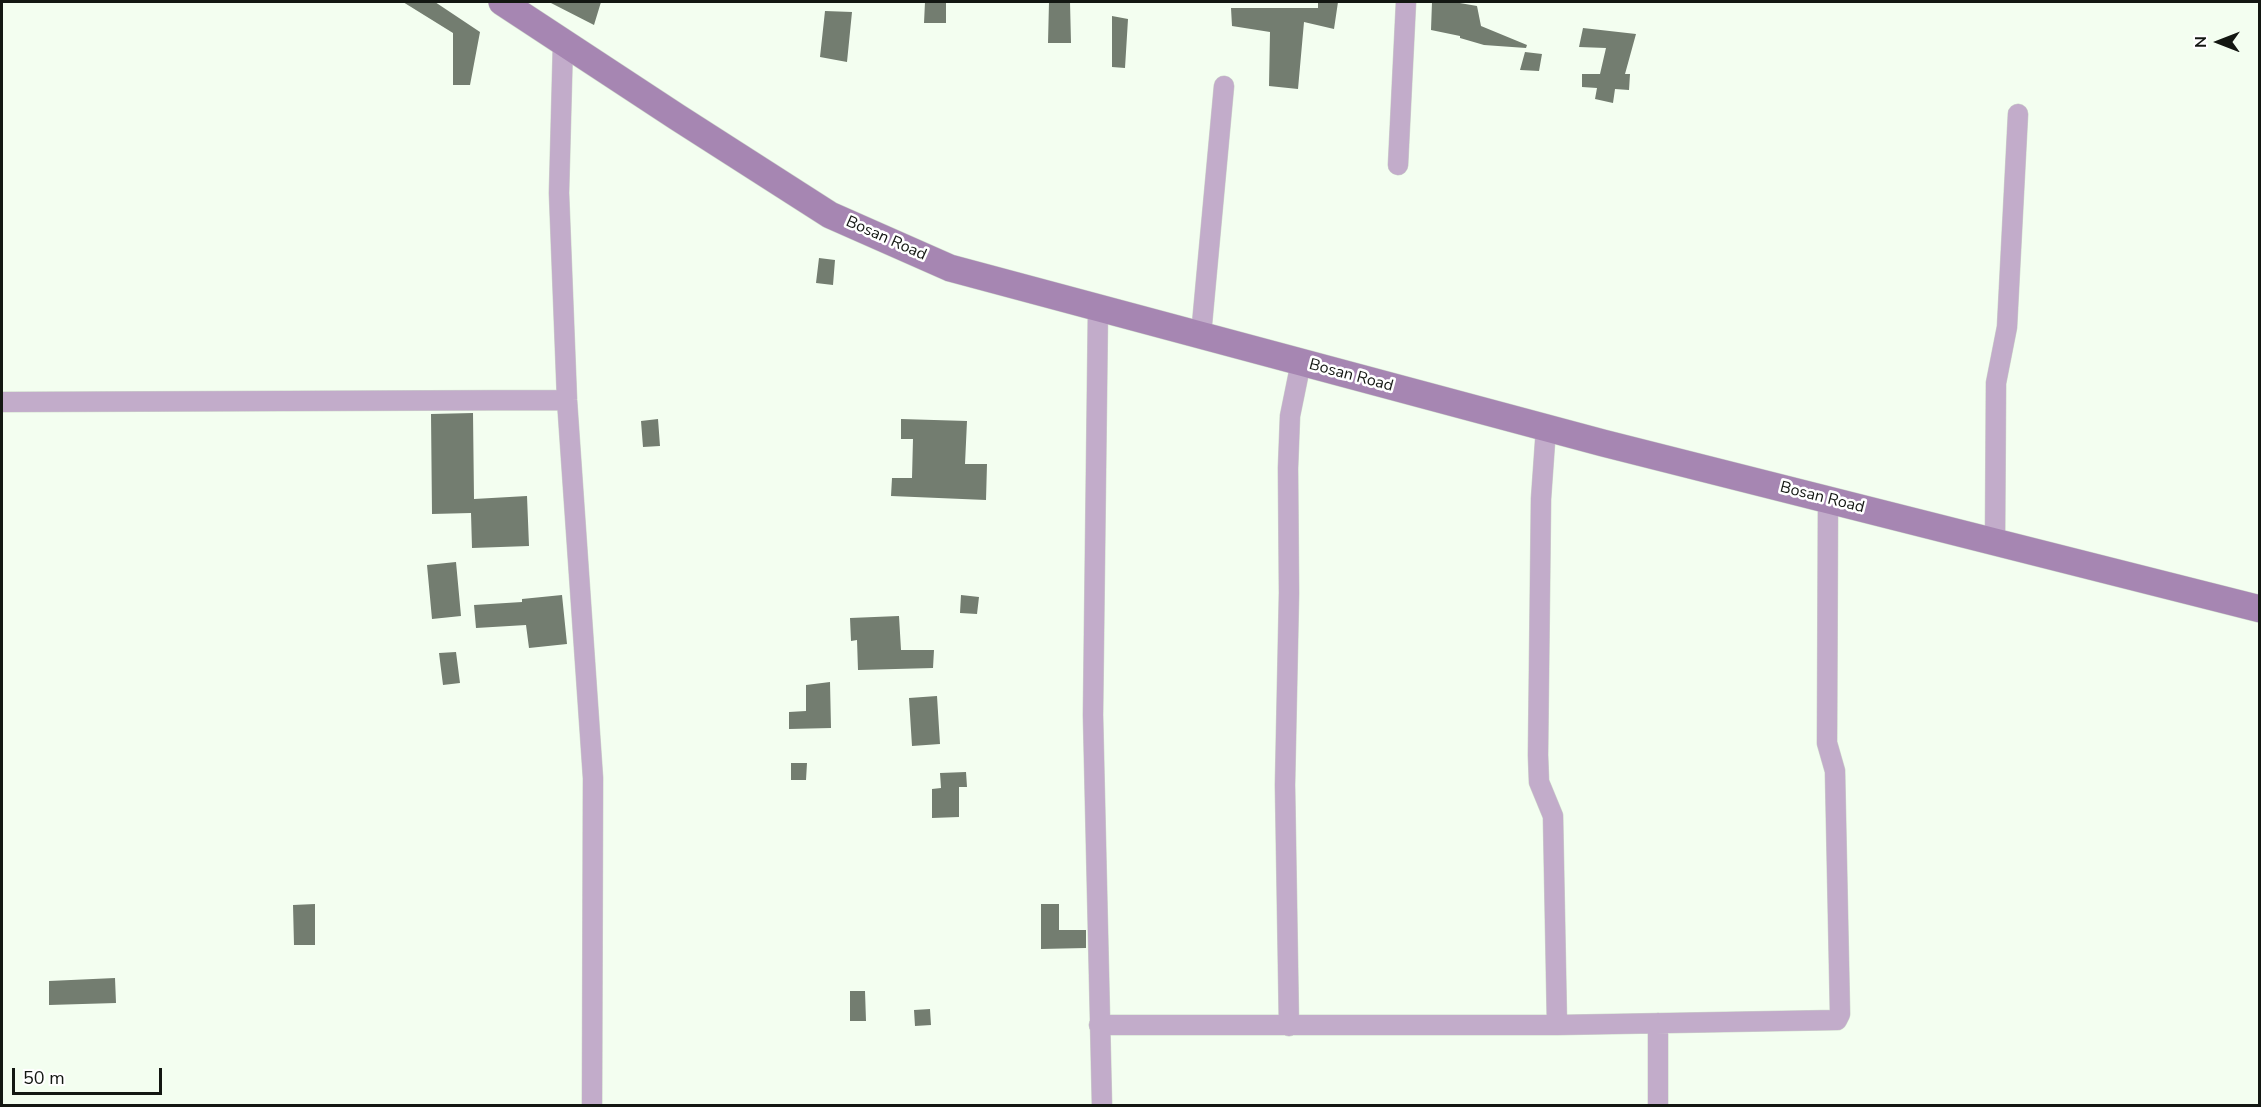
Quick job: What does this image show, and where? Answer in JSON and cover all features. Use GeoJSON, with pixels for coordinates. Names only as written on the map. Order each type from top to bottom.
{"type":"FeatureCollection","features":[{"type":"Feature","properties":{"kind":"main road","name":"Bosan Road"},"geometry":{"type":"LineString","coordinates":[[502,2],[830,215],[950,268],[1546,428],[2259,609]]}},
{"type":"Feature","properties":{"kind":"street"},"geometry":{"type":"LineString","coordinates":[[1398,165],[1406,2]]}},
{"type":"Feature","properties":{"kind":"street"},"geometry":{"type":"LineString","coordinates":[[563,42],[559,193],[567,400],[593,778],[592,1106]]}},
{"type":"Feature","properties":{"kind":"street"},"geometry":{"type":"LineString","coordinates":[[1201,335],[1224,86]]}},
{"type":"Feature","properties":{"kind":"street"},"geometry":{"type":"LineString","coordinates":[[1995,542],[1996,383],[2007,327],[2018,114]]}},
{"type":"Feature","properties":{"kind":"street"},"geometry":{"type":"LineString","coordinates":[[1098,308],[1093,715],[1102,1106]]}},
{"type":"Feature","properties":{"kind":"street"},"geometry":{"type":"LineString","coordinates":[[1289,1026],[1285,785],[1289,593],[1288,468],[1290,416],[1301,362]]}},
{"type":"Feature","properties":{"kind":"street"},"geometry":{"type":"LineString","coordinates":[[2,402],[567,400]]}},
{"type":"Feature","properties":{"kind":"street"},"geometry":{"type":"LineString","coordinates":[[1546,428],[1541,498],[1538,755],[1539,782],[1553,816],[1557,1025]]}},
{"type":"Feature","properties":{"kind":"street"},"geometry":{"type":"LineString","coordinates":[[1099,1025],[1557,1025],[1838,1020],[1840,1014],[1835,771],[1827,743],[1828,500]]}},
{"type":"Feature","properties":{"kind":"street"},"geometry":{"type":"LineString","coordinates":[[1658,1023],[1658,1106]]}},
{"type":"Feature","properties":{"kind":"building"},"geometry":{"type":"Polygon","coordinates":[[[403,2],[435,2],[480,32],[470,85],[453,85],[453,33],[403,2]]]}},
{"type":"Feature","properties":{"kind":"building"},"geometry":{"type":"Polygon","coordinates":[[[549,2],[601,2],[594,25],[549,2]]]}},
{"type":"Feature","properties":{"kind":"building"},"geometry":{"type":"Polygon","coordinates":[[[925,2],[946,2],[946,23],[924,23],[925,2]]]}},
{"type":"Feature","properties":{"kind":"building"},"geometry":{"type":"Polygon","coordinates":[[[1049,2],[1070,2],[1071,43],[1048,43],[1049,2]]]}},
{"type":"Feature","properties":{"kind":"building"},"geometry":{"type":"Polygon","coordinates":[[[1318,2],[1338,2],[1334,29],[1304,22],[1298,89],[1269,86],[1270,32],[1232,26],[1231,8],[1318,8],[1318,2]]]}},
{"type":"Feature","properties":{"kind":"building"},"geometry":{"type":"Polygon","coordinates":[[[1432,2],[1454,2],[1477,6],[1481,26],[1527,45],[1526,48],[1484,45],[1460,38],[1460,36],[1431,30],[1432,2]]]}},
{"type":"Feature","properties":{"kind":"building"},"geometry":{"type":"Polygon","coordinates":[[[825,11],[852,12],[847,62],[820,57],[825,11]]]}},
{"type":"Feature","properties":{"kind":"building"},"geometry":{"type":"Polygon","coordinates":[[[1112,16],[1128,19],[1125,68],[1112,67],[1112,16]]]}},
{"type":"Feature","properties":{"kind":"building"},"geometry":{"type":"Polygon","coordinates":[[[1583,28],[1636,34],[1625,74],[1630,74],[1629,90],[1615,89],[1613,103],[1595,99],[1597,88],[1582,87],[1582,74],[1600,74],[1606,48],[1579,47],[1583,28]]]}},
{"type":"Feature","properties":{"kind":"building"},"geometry":{"type":"Polygon","coordinates":[[[1525,52],[1542,54],[1539,71],[1520,70],[1525,52]]]}},
{"type":"Feature","properties":{"kind":"building"},"geometry":{"type":"Polygon","coordinates":[[[819,258],[835,260],[833,285],[816,283],[819,258]]]}},
{"type":"Feature","properties":{"kind":"building"},"geometry":{"type":"Polygon","coordinates":[[[473,413],[474,499],[527,496],[529,546],[472,548],[471,513],[432,514],[431,414],[473,413]]]}},
{"type":"Feature","properties":{"kind":"building"},"geometry":{"type":"Polygon","coordinates":[[[658,419],[660,446],[643,447],[641,421],[658,419]]]}},
{"type":"Feature","properties":{"kind":"building"},"geometry":{"type":"Polygon","coordinates":[[[901,419],[967,421],[965,464],[987,464],[986,500],[891,496],[892,478],[912,478],[913,439],[901,439],[901,419]]]}},
{"type":"Feature","properties":{"kind":"building"},"geometry":{"type":"Polygon","coordinates":[[[456,562],[461,616],[432,619],[427,565],[456,562]]]}},
{"type":"Feature","properties":{"kind":"building"},"geometry":{"type":"Polygon","coordinates":[[[562,595],[567,644],[529,648],[526,625],[476,628],[474,605],[522,602],[522,599],[562,595]]]}},
{"type":"Feature","properties":{"kind":"building"},"geometry":{"type":"Polygon","coordinates":[[[961,595],[979,597],[977,614],[960,613],[961,595]]]}},
{"type":"Feature","properties":{"kind":"building"},"geometry":{"type":"Polygon","coordinates":[[[899,616],[901,650],[934,650],[933,668],[858,670],[857,640],[851,641],[850,618],[899,616]]]}},
{"type":"Feature","properties":{"kind":"building"},"geometry":{"type":"Polygon","coordinates":[[[456,652],[460,683],[443,685],[439,653],[456,652]]]}},
{"type":"Feature","properties":{"kind":"building"},"geometry":{"type":"Polygon","coordinates":[[[830,682],[831,728],[789,729],[789,712],[806,711],[806,685],[830,682]]]}},
{"type":"Feature","properties":{"kind":"building"},"geometry":{"type":"Polygon","coordinates":[[[937,696],[940,744],[912,746],[909,698],[937,696]]]}},
{"type":"Feature","properties":{"kind":"building"},"geometry":{"type":"Polygon","coordinates":[[[791,763],[807,763],[806,780],[791,780],[791,763]]]}},
{"type":"Feature","properties":{"kind":"building"},"geometry":{"type":"Polygon","coordinates":[[[966,772],[967,787],[959,787],[959,817],[932,818],[932,789],[941,788],[940,773],[966,772]]]}},
{"type":"Feature","properties":{"kind":"building"},"geometry":{"type":"Polygon","coordinates":[[[315,904],[315,945],[294,945],[293,905],[315,904]]]}},
{"type":"Feature","properties":{"kind":"building"},"geometry":{"type":"Polygon","coordinates":[[[1041,904],[1059,904],[1059,930],[1086,930],[1086,948],[1041,949],[1041,904]]]}},
{"type":"Feature","properties":{"kind":"building"},"geometry":{"type":"Polygon","coordinates":[[[115,978],[116,1003],[49,1005],[49,981],[115,978]]]}},
{"type":"Feature","properties":{"kind":"building"},"geometry":{"type":"Polygon","coordinates":[[[850,991],[865,991],[866,1021],[850,1021],[850,991]]]}},
{"type":"Feature","properties":{"kind":"building"},"geometry":{"type":"Polygon","coordinates":[[[930,1009],[931,1025],[915,1026],[914,1010],[930,1009]]]}}]}
